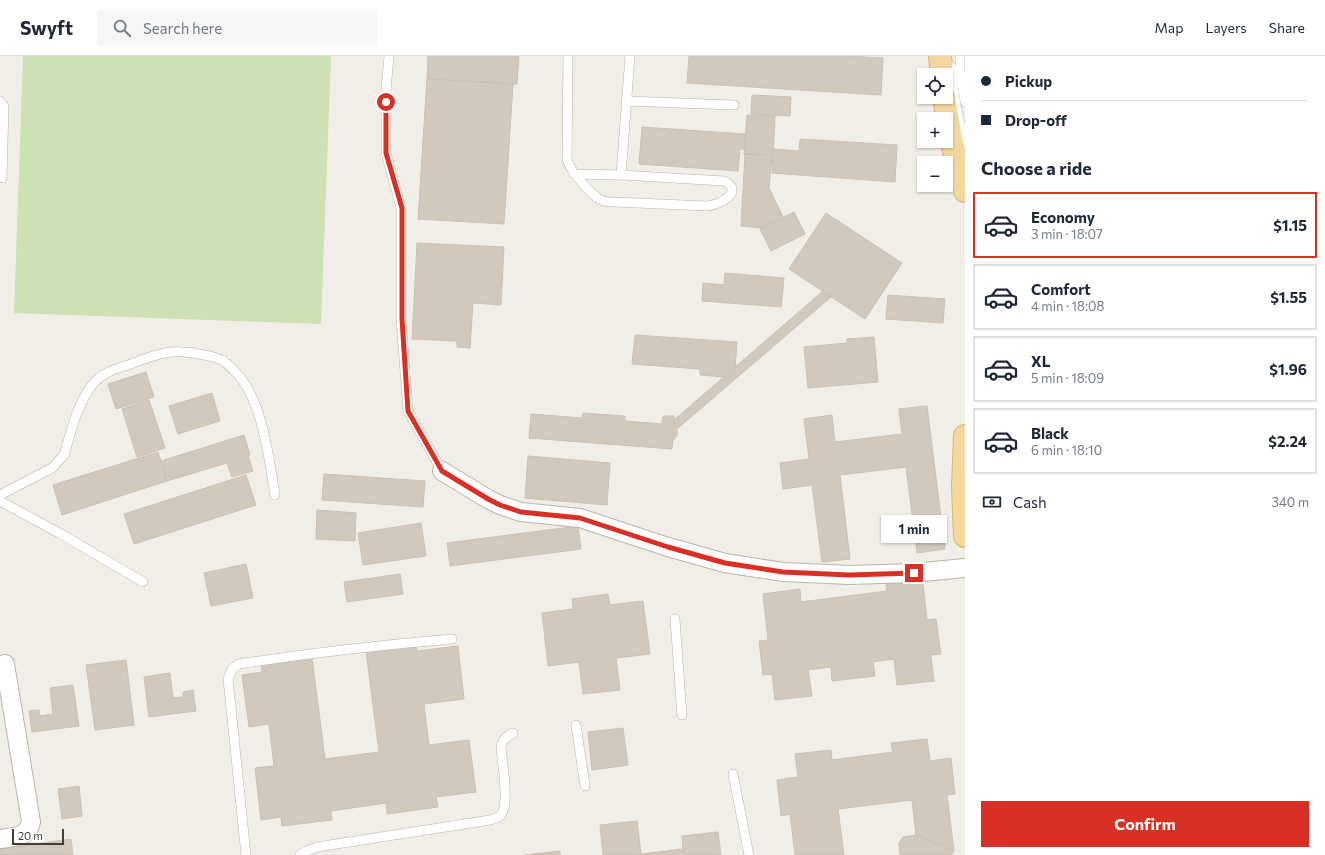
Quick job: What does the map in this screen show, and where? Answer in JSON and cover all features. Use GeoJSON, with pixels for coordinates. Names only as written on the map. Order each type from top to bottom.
{"type":"FeatureCollection","features":[{"type":"Feature","properties":{"kind":"main road"},"geometry":{"type":"LineString","coordinates":[[940,56],[941,68]]}},
{"type":"Feature","properties":{"kind":"main road"},"geometry":{"type":"LineString","coordinates":[[945,104],[951,138],[965,191]]}},
{"type":"Feature","properties":{"kind":"main road"},"geometry":{"type":"LineString","coordinates":[[965,436],[963,487],[965,536]]}},
{"type":"Feature","properties":{"kind":"street"},"geometry":{"type":"LineString","coordinates":[[442,471],[488,499],[521,512],[580,518],[668,547],[725,563],[783,572],[849,575],[914,573],[965,568]]}},
{"type":"Feature","properties":{"kind":"street"},"geometry":{"type":"LineString","coordinates":[[0,839],[21,836],[30,828],[31,822],[5,664]]}},
{"type":"Feature","properties":{"kind":"lane"},"geometry":{"type":"LineString","coordinates":[[389,56],[386,89],[386,153],[402,208],[402,319],[408,411],[442,471]]}},
{"type":"Feature","properties":{"kind":"lane"},"geometry":{"type":"LineString","coordinates":[[568,56],[567,159],[574,174],[600,200],[707,206],[719,204],[727,200],[730,195],[731,187],[724,181],[574,174]]}},
{"type":"Feature","properties":{"kind":"lane"},"geometry":{"type":"LineString","coordinates":[[621,175],[630,56]]}},
{"type":"Feature","properties":{"kind":"lane"},"geometry":{"type":"LineString","coordinates":[[950,56],[952,81],[965,145]]}},
{"type":"Feature","properties":{"kind":"lane"},"geometry":{"type":"LineString","coordinates":[[960,56],[960,70],[965,102]]}},
{"type":"Feature","properties":{"kind":"lane"},"geometry":{"type":"LineString","coordinates":[[0,101],[4,107],[2,178]]}},
{"type":"Feature","properties":{"kind":"lane"},"geometry":{"type":"LineString","coordinates":[[626,101],[734,105]]}},
{"type":"Feature","properties":{"kind":"lane"},"geometry":{"type":"LineString","coordinates":[[0,495],[52,468],[59,462],[64,455],[82,400],[93,384],[104,374],[138,361],[172,352],[199,354],[224,361],[240,377],[255,401],[269,454],[275,495]]}},
{"type":"Feature","properties":{"kind":"lane"},"geometry":{"type":"LineString","coordinates":[[0,501],[61,534],[143,582]]}},
{"type":"Feature","properties":{"kind":"lane"},"geometry":{"type":"LineString","coordinates":[[675,619],[682,715]]}},
{"type":"Feature","properties":{"kind":"lane"},"geometry":{"type":"LineString","coordinates":[[246,855],[228,680],[232,669],[239,664],[296,655],[452,639]]}},
{"type":"Feature","properties":{"kind":"lane"},"geometry":{"type":"LineString","coordinates":[[576,725],[584,786]]}},
{"type":"Feature","properties":{"kind":"lane"},"geometry":{"type":"LineString","coordinates":[[300,855],[317,847],[490,820],[498,817],[502,814],[506,802],[501,746],[502,741],[513,733]]}},
{"type":"Feature","properties":{"kind":"lane"},"geometry":{"type":"LineString","coordinates":[[733,774],[749,855]]}},
{"type":"Feature","properties":{"kind":"green space"},"geometry":{"type":"Polygon","coordinates":[[[23,56],[331,56],[321,324],[14,313],[23,56]]]}},
{"type":"Feature","properties":{"kind":"building"},"geometry":{"type":"Polygon","coordinates":[[[428,56],[519,56],[517,84],[427,79],[428,56]]]}},
{"type":"Feature","properties":{"kind":"building"},"geometry":{"type":"Polygon","coordinates":[[[689,56],[846,56],[883,58],[881,95],[687,83],[689,56]]]}},
{"type":"Feature","properties":{"kind":"building"},"geometry":{"type":"Polygon","coordinates":[[[427,79],[513,84],[504,224],[418,219],[427,79]]]}},
{"type":"Feature","properties":{"kind":"building"},"geometry":{"type":"Polygon","coordinates":[[[752,95],[791,97],[790,116],[751,114],[752,95]]]}},
{"type":"Feature","properties":{"kind":"building"},"geometry":{"type":"Polygon","coordinates":[[[747,115],[775,116],[773,155],[744,154],[747,115]]]}},
{"type":"Feature","properties":{"kind":"building"},"geometry":{"type":"Polygon","coordinates":[[[642,127],[745,134],[744,149],[740,149],[738,171],[639,164],[642,127]]]}},
{"type":"Feature","properties":{"kind":"building"},"geometry":{"type":"Polygon","coordinates":[[[800,139],[897,145],[895,182],[772,173],[773,149],[799,151],[800,139]]]}},
{"type":"Feature","properties":{"kind":"building"},"geometry":{"type":"Polygon","coordinates":[[[745,154],[772,155],[769,188],[783,217],[762,228],[741,226],[745,154]]]}},
{"type":"Feature","properties":{"kind":"building"},"geometry":{"type":"Polygon","coordinates":[[[794,212],[805,234],[771,251],[760,229],[794,212]]]}},
{"type":"Feature","properties":{"kind":"building"},"geometry":{"type":"Polygon","coordinates":[[[826,213],[902,263],[865,319],[789,269],[826,213]]]}},
{"type":"Feature","properties":{"kind":"building"},"geometry":{"type":"Polygon","coordinates":[[[417,243],[504,247],[501,305],[473,303],[470,348],[457,347],[457,341],[412,339],[417,243]]]}},
{"type":"Feature","properties":{"kind":"building"},"geometry":{"type":"Polygon","coordinates":[[[725,273],[784,278],[781,307],[702,301],[703,283],[724,285],[725,273]]]}},
{"type":"Feature","properties":{"kind":"building"},"geometry":{"type":"Polygon","coordinates":[[[823,291],[831,297],[677,429],[677,436],[672,442],[674,420],[823,291]]]}},
{"type":"Feature","properties":{"kind":"building"},"geometry":{"type":"Polygon","coordinates":[[[888,295],[945,299],[943,323],[886,319],[888,295]]]}},
{"type":"Feature","properties":{"kind":"building"},"geometry":{"type":"Polygon","coordinates":[[[635,335],[737,342],[735,368],[724,377],[700,375],[700,369],[632,364],[635,335]]]}},
{"type":"Feature","properties":{"kind":"building"},"geometry":{"type":"Polygon","coordinates":[[[874,337],[878,382],[808,388],[804,347],[847,343],[847,339],[874,337]]]}},
{"type":"Feature","properties":{"kind":"building"},"geometry":{"type":"Polygon","coordinates":[[[146,372],[154,397],[116,409],[108,384],[146,372]]]}},
{"type":"Feature","properties":{"kind":"building"},"geometry":{"type":"Polygon","coordinates":[[[212,393],[220,421],[178,434],[169,406],[212,393]]]}},
{"type":"Feature","properties":{"kind":"building"},"geometry":{"type":"Polygon","coordinates":[[[149,400],[165,448],[137,457],[122,409],[149,400]]]}},
{"type":"Feature","properties":{"kind":"building"},"geometry":{"type":"Polygon","coordinates":[[[927,406],[945,549],[917,553],[906,467],[840,475],[850,559],[822,562],[812,485],[783,489],[780,463],[809,459],[804,419],[832,415],[835,442],[902,434],[899,409],[927,406]]]}},
{"type":"Feature","properties":{"kind":"building"},"geometry":{"type":"Polygon","coordinates":[[[583,413],[625,416],[625,421],[662,424],[663,416],[674,416],[672,449],[529,438],[531,414],[582,418],[583,413]]]}},
{"type":"Feature","properties":{"kind":"building"},"geometry":{"type":"Polygon","coordinates":[[[244,435],[253,471],[232,477],[227,463],[167,481],[161,461],[244,435]]]}},
{"type":"Feature","properties":{"kind":"building"},"geometry":{"type":"Polygon","coordinates":[[[158,452],[167,481],[62,515],[53,485],[158,452]]]}},
{"type":"Feature","properties":{"kind":"building"},"geometry":{"type":"Polygon","coordinates":[[[528,456],[610,463],[607,505],[525,498],[528,456]]]}},
{"type":"Feature","properties":{"kind":"building"},"geometry":{"type":"Polygon","coordinates":[[[324,474],[425,481],[423,507],[322,500],[324,474]]]}},
{"type":"Feature","properties":{"kind":"building"},"geometry":{"type":"Polygon","coordinates":[[[246,475],[256,505],[134,544],[124,514],[246,475]]]}},
{"type":"Feature","properties":{"kind":"building"},"geometry":{"type":"Polygon","coordinates":[[[317,510],[356,513],[355,541],[316,539],[317,510]]]}},
{"type":"Feature","properties":{"kind":"building"},"geometry":{"type":"Polygon","coordinates":[[[421,523],[426,556],[363,565],[358,533],[421,523]]]}},
{"type":"Feature","properties":{"kind":"building"},"geometry":{"type":"Polygon","coordinates":[[[578,526],[581,549],[450,566],[447,543],[578,526]]]}},
{"type":"Feature","properties":{"kind":"building"},"geometry":{"type":"Polygon","coordinates":[[[246,564],[253,598],[211,606],[204,573],[246,564]]]}},
{"type":"Feature","properties":{"kind":"building"},"geometry":{"type":"Polygon","coordinates":[[[400,574],[403,594],[347,602],[344,582],[400,574]]]}},
{"type":"Feature","properties":{"kind":"building"},"geometry":{"type":"Polygon","coordinates":[[[922,574],[927,620],[936,619],[941,654],[931,655],[934,681],[897,685],[894,659],[873,662],[875,676],[832,681],[831,667],[808,670],[812,696],[775,700],[772,674],[763,675],[759,641],[768,640],[763,594],[800,589],[801,602],[887,591],[885,578],[922,574]]]}},
{"type":"Feature","properties":{"kind":"building"},"geometry":{"type":"Polygon","coordinates":[[[608,594],[610,605],[643,601],[650,654],[616,658],[620,690],[583,694],[579,662],[548,666],[542,613],[573,609],[572,599],[608,594]]]}},
{"type":"Feature","properties":{"kind":"building"},"geometry":{"type":"Polygon","coordinates":[[[416,645],[417,651],[458,646],[464,699],[424,704],[429,745],[469,740],[476,792],[436,797],[438,807],[387,814],[386,803],[331,811],[332,820],[282,826],[281,817],[261,820],[255,768],[274,766],[269,724],[249,727],[242,675],[262,672],[261,664],[312,658],[325,759],[379,752],[366,651],[416,645]]]}},
{"type":"Feature","properties":{"kind":"building"},"geometry":{"type":"Polygon","coordinates":[[[126,660],[134,725],[95,730],[86,665],[126,660]]]}},
{"type":"Feature","properties":{"kind":"building"},"geometry":{"type":"Polygon","coordinates":[[[170,673],[173,698],[183,697],[183,692],[193,690],[196,711],[149,717],[144,677],[170,673]]]}},
{"type":"Feature","properties":{"kind":"building"},"geometry":{"type":"Polygon","coordinates":[[[73,685],[79,726],[32,732],[29,711],[39,710],[40,716],[53,714],[50,688],[73,685]]]}},
{"type":"Feature","properties":{"kind":"building"},"geometry":{"type":"Polygon","coordinates":[[[623,728],[628,765],[592,770],[588,732],[623,728]]]}},
{"type":"Feature","properties":{"kind":"building"},"geometry":{"type":"Polygon","coordinates":[[[927,739],[930,761],[951,758],[955,794],[947,795],[954,851],[916,835],[912,800],[838,809],[844,855],[795,855],[790,814],[781,816],[777,780],[798,777],[795,754],[831,750],[832,760],[893,752],[891,743],[927,739]]]}},
{"type":"Feature","properties":{"kind":"building"},"geometry":{"type":"Polygon","coordinates":[[[79,786],[82,816],[62,819],[58,789],[79,786]]]}},
{"type":"Feature","properties":{"kind":"building"},"geometry":{"type":"Polygon","coordinates":[[[637,821],[641,854],[683,849],[682,836],[718,832],[721,855],[603,855],[600,825],[637,821]]]}},
{"type":"Feature","properties":{"kind":"building"},"geometry":{"type":"Polygon","coordinates":[[[916,835],[954,851],[951,855],[900,855],[899,843],[903,837],[916,835]]]}},
{"type":"Feature","properties":{"kind":"building"},"geometry":{"type":"Polygon","coordinates":[[[71,839],[73,855],[0,855],[0,849],[71,839]]]}},
{"type":"Feature","properties":{"kind":"building"},"geometry":{"type":"Polygon","coordinates":[[[560,851],[560,855],[525,855],[560,851]]]}},
{"type":"Feature","properties":{"kind":"route"},"geometry":{"type":"LineString","coordinates":[[386,102],[386,153],[402,208],[402,319],[408,411],[442,471],[488,499],[521,512],[580,518],[668,547],[725,563],[783,572],[849,575],[914,573]]}}]}
